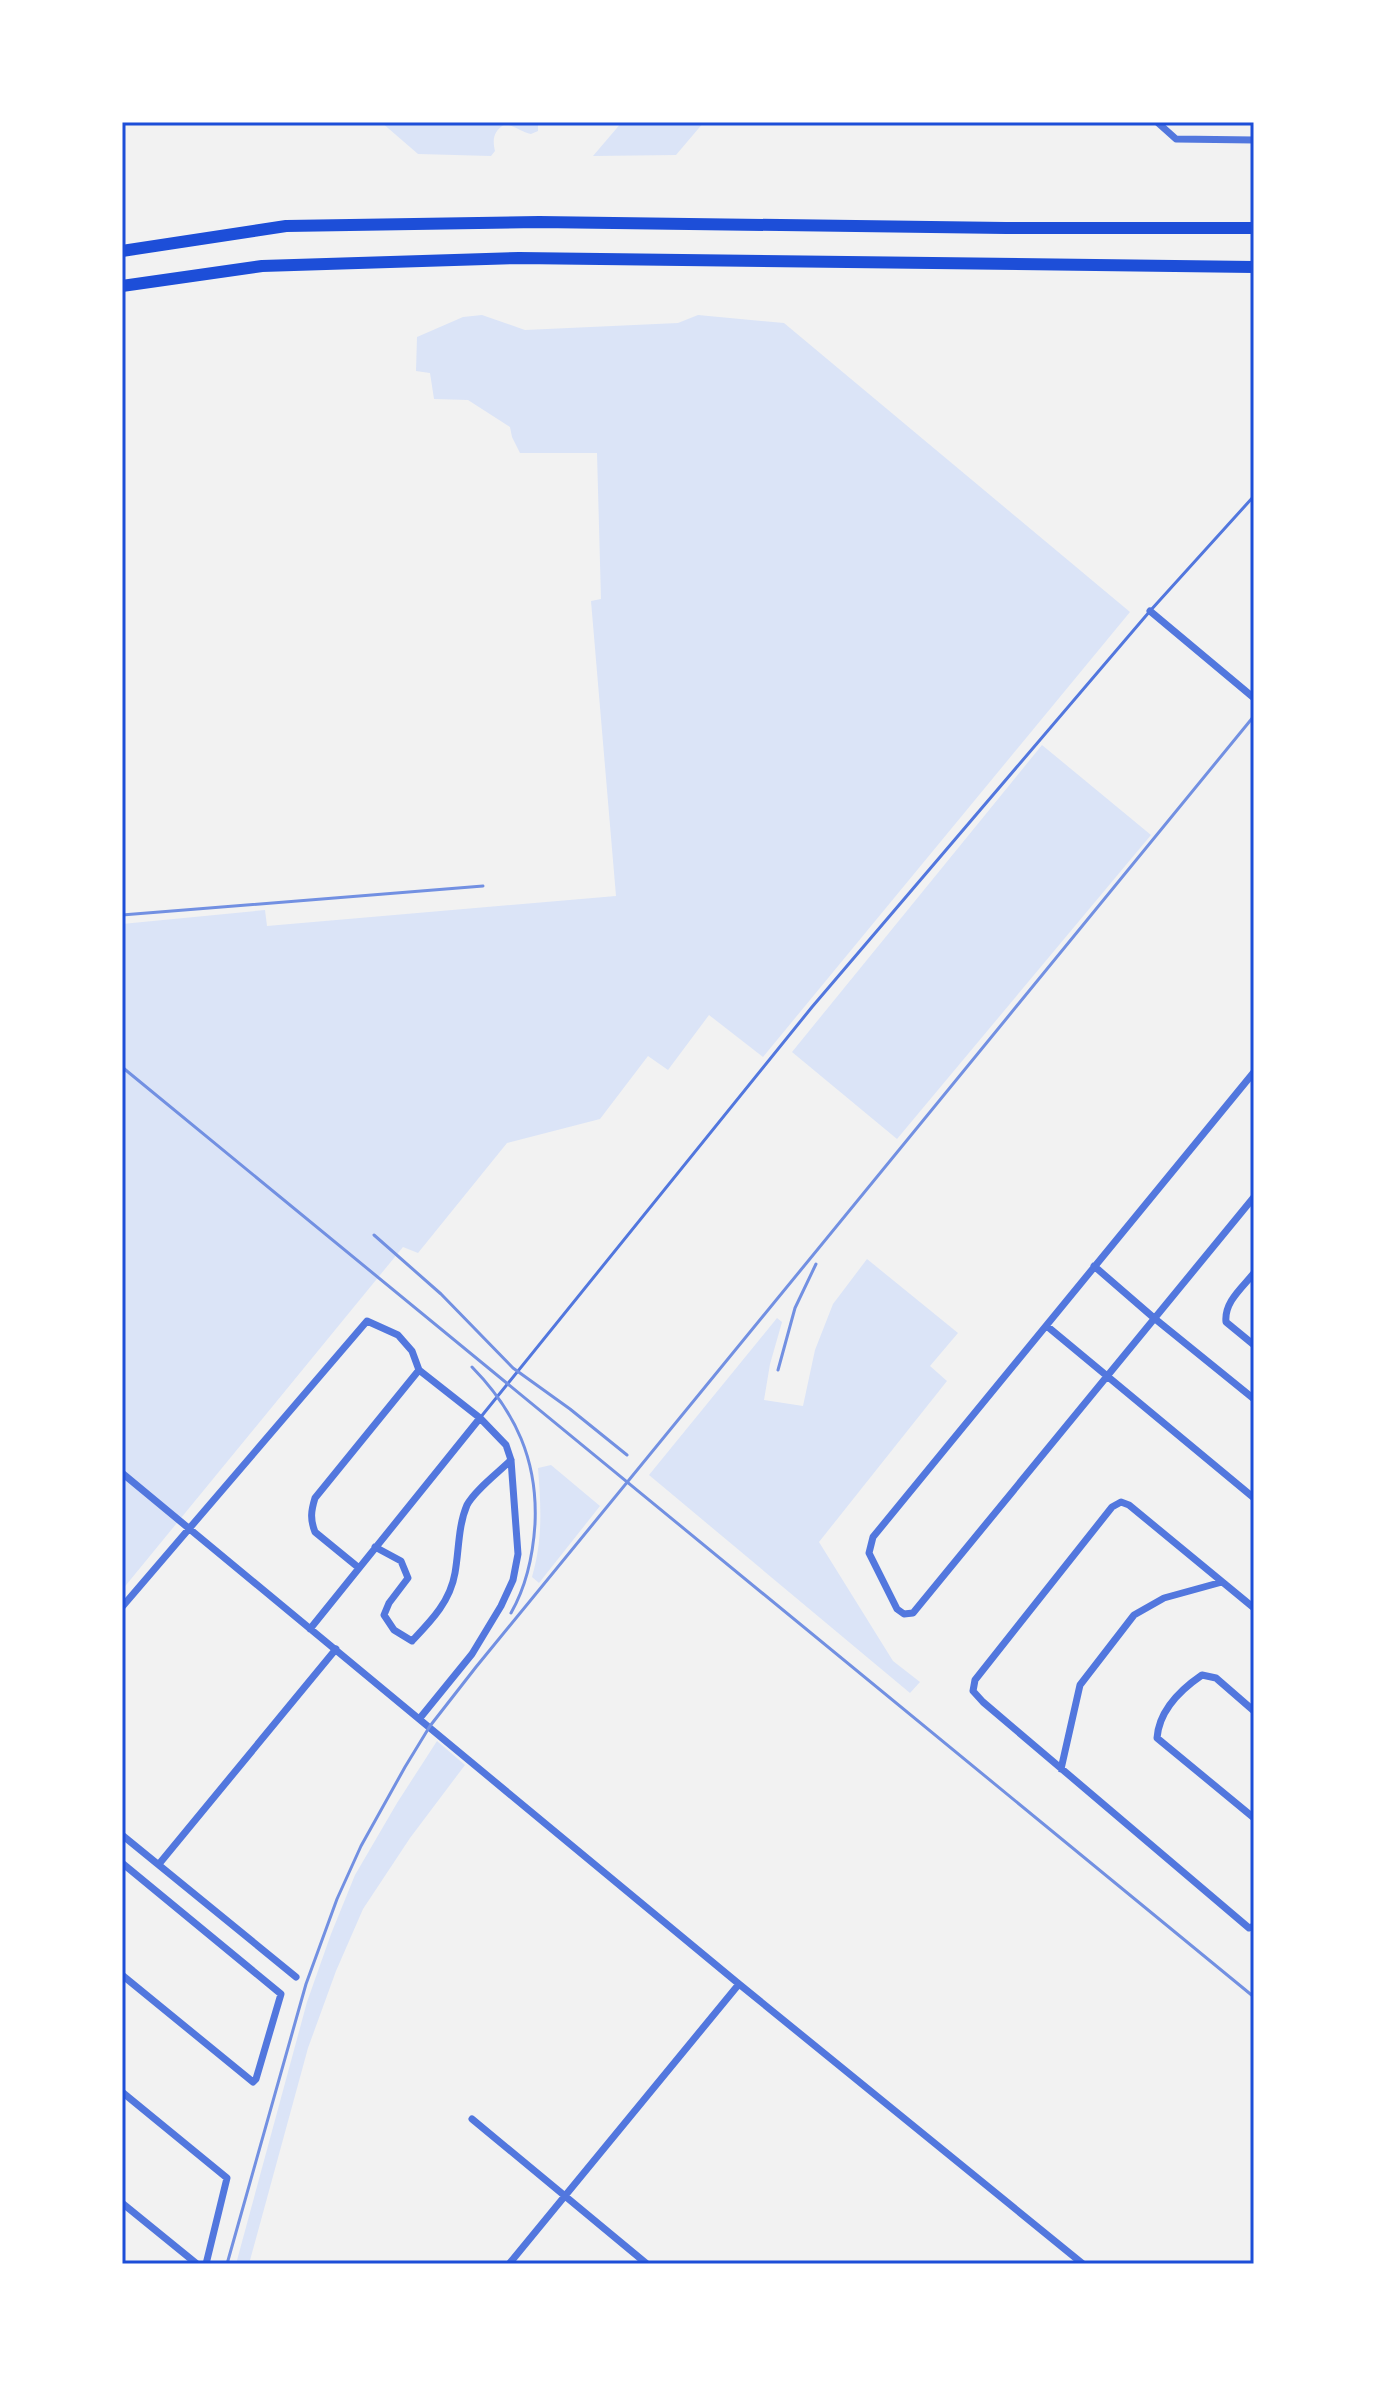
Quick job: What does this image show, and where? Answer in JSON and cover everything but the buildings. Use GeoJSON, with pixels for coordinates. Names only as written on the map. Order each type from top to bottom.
{"type":"FeatureCollection","features":[{"type":"Feature","properties":{"kind":"highway"},"geometry":{"type":"LineString","coordinates":[[122,251],[286,226],[539,222],[1254,228]]}},
{"type":"Feature","properties":{"kind":"highway"},"geometry":{"type":"LineString","coordinates":[[122,286],[262,266],[505,258],[1254,267]]}},
{"type":"Feature","properties":{"kind":"street"},"geometry":{"type":"LineString","coordinates":[[1157,122],[1176,139],[1254,140]]}},
{"type":"Feature","properties":{"kind":"street"},"geometry":{"type":"LineString","coordinates":[[1150,611],[1254,698]]}},
{"type":"Feature","properties":{"kind":"street"},"geometry":{"type":"LineString","coordinates":[[1254,1072],[873,1537],[869,1553],[897,1609],[904,1614],[913,1613],[1254,1197]]}},
{"type":"Feature","properties":{"kind":"street"},"geometry":{"type":"LineString","coordinates":[[1094,1266],[1254,1399]]}},
{"type":"Feature","properties":{"kind":"street"},"geometry":{"type":"LineString","coordinates":[[1254,1273],[1225,1313],[1226,1322],[1254,1345]]}},
{"type":"Feature","properties":{"kind":"street"},"geometry":{"type":"LineString","coordinates":[[122,1607],[367,1321],[398,1335],[412,1351],[419,1370],[480,1418],[506,1445],[511,1460],[518,1554],[513,1580],[472,1654],[420,1718]]}},
{"type":"Feature","properties":{"kind":"street"},"geometry":{"type":"LineString","coordinates":[[1048,1327],[1254,1498]]}},
{"type":"Feature","properties":{"kind":"street"},"geometry":{"type":"LineString","coordinates":[[359,1568],[315,1532],[311,1512],[315,1498],[419,1370]]}},
{"type":"Feature","properties":{"kind":"street"},"geometry":{"type":"LineString","coordinates":[[310,1629],[480,1418]]}},
{"type":"Feature","properties":{"kind":"street"},"geometry":{"type":"LineString","coordinates":[[375,1547],[401,1561],[405,1569],[408,1578],[384,1615],[394,1630],[412,1641],[446,1602],[455,1577],[461,1529],[468,1504],[511,1460]]}},
{"type":"Feature","properties":{"kind":"street"},"geometry":{"type":"LineString","coordinates":[[122,1473],[739,1984],[1083,2264]]}},
{"type":"Feature","properties":{"kind":"street"},"geometry":{"type":"LineString","coordinates":[[1251,1927],[1061,1769],[973,1691],[975,1680],[1112,1507],[1121,1502],[1129,1505],[1254,1608]]}},
{"type":"Feature","properties":{"kind":"street"},"geometry":{"type":"LineString","coordinates":[[1061,1769],[1080,1685],[1134,1615],[1164,1598],[1222,1582]]}},
{"type":"Feature","properties":{"kind":"street"},"geometry":{"type":"LineString","coordinates":[[159,1864],[336,1649]]}},
{"type":"Feature","properties":{"kind":"street"},"geometry":{"type":"LineString","coordinates":[[1254,1711],[1216,1678],[1202,1675],[1184,1687],[1165,1712],[1157,1738],[1254,1818]]}},
{"type":"Feature","properties":{"kind":"street"},"geometry":{"type":"LineString","coordinates":[[122,1835],[296,1977]]}},
{"type":"Feature","properties":{"kind":"street"},"geometry":{"type":"LineString","coordinates":[[122,1863],[281,1994],[256,2079],[253,2082],[122,1975]]}},
{"type":"Feature","properties":{"kind":"street"},"geometry":{"type":"LineString","coordinates":[[509,2264],[739,1984]]}},
{"type":"Feature","properties":{"kind":"street"},"geometry":{"type":"LineString","coordinates":[[122,2092],[227,2178],[206,2264]]}},
{"type":"Feature","properties":{"kind":"street"},"geometry":{"type":"LineString","coordinates":[[472,2119],[647,2264]]}},
{"type":"Feature","properties":{"kind":"street"},"geometry":{"type":"LineString","coordinates":[[122,2203],[197,2264]]}},
{"type":"Feature","properties":{"kind":"lane"},"geometry":{"type":"LineString","coordinates":[[480,1418],[812,1007],[1150,611],[1254,496]]}},
{"type":"Feature","properties":{"kind":"shaded area"},"geometry":{"type":"Polygon","coordinates":[[[381,122],[538,122],[538,131],[531,134],[505,124],[495,135],[495,151],[491,156],[418,154],[381,122]]]}},
{"type":"Feature","properties":{"kind":"shaded area"},"geometry":{"type":"Polygon","coordinates":[[[622,122],[704,122],[676,155],[593,156],[622,122]]]}},
{"type":"Feature","properties":{"kind":"shaded area"},"geometry":{"type":"Polygon","coordinates":[[[482,315],[525,330],[678,323],[698,315],[784,323],[1130,612],[763,1057],[709,1015],[668,1070],[648,1056],[600,1119],[507,1143],[418,1253],[403,1247],[122,1590],[122,924],[265,910],[267,926],[616,896],[591,601],[601,599],[597,453],[520,453],[510,427],[468,400],[434,399],[430,373],[416,371],[417,337],[463,317],[482,315]]]}},
{"type":"Feature","properties":{"kind":"shaded area"},"geometry":{"type":"Polygon","coordinates":[[[1042,745],[1151,835],[897,1139],[792,1052],[1042,745]]]}},
{"type":"Feature","properties":{"kind":"shaded area"},"geometry":{"type":"Polygon","coordinates":[[[867,1259],[958,1333],[930,1366],[947,1381],[819,1542],[893,1661],[920,1682],[910,1693],[649,1475],[777,1318],[782,1322],[764,1400],[803,1406],[815,1350],[833,1304],[867,1259]]]}},
{"type":"Feature","properties":{"kind":"shaded area"},"geometry":{"type":"Polygon","coordinates":[[[551,1465],[600,1506],[539,1583],[532,1577],[540,1536],[538,1468],[551,1465]]]}},
{"type":"Feature","properties":{"kind":"shaded area"},"geometry":{"type":"Polygon","coordinates":[[[437,1741],[465,1765],[410,1838],[363,1909],[308,2048],[249,2264],[236,2264],[307,2002],[331,1934],[355,1875],[437,1741]]]}},
{"type":"Feature","properties":{"kind":"railway"},"geometry":{"type":"LineString","coordinates":[[227,2264],[306,1984],[337,1899],[361,1846],[430,1726],[1254,716]]}},
{"type":"Feature","properties":{"kind":"railway"},"geometry":{"type":"LineString","coordinates":[[122,915],[483,886]]}},
{"type":"Feature","properties":{"kind":"railway"},"geometry":{"type":"LineString","coordinates":[[122,1067],[1254,1997]]}},
{"type":"Feature","properties":{"kind":"railway"},"geometry":{"type":"LineString","coordinates":[[374,1235],[441,1294],[513,1368],[627,1455]]}},
{"type":"Feature","properties":{"kind":"railway"},"geometry":{"type":"LineString","coordinates":[[778,1370],[795,1308],[816,1264]]}},
{"type":"Feature","properties":{"kind":"railway"},"geometry":{"type":"LineString","coordinates":[[472,1367],[512,1420],[533,1479],[533,1547],[525,1581],[511,1613]]}}]}
